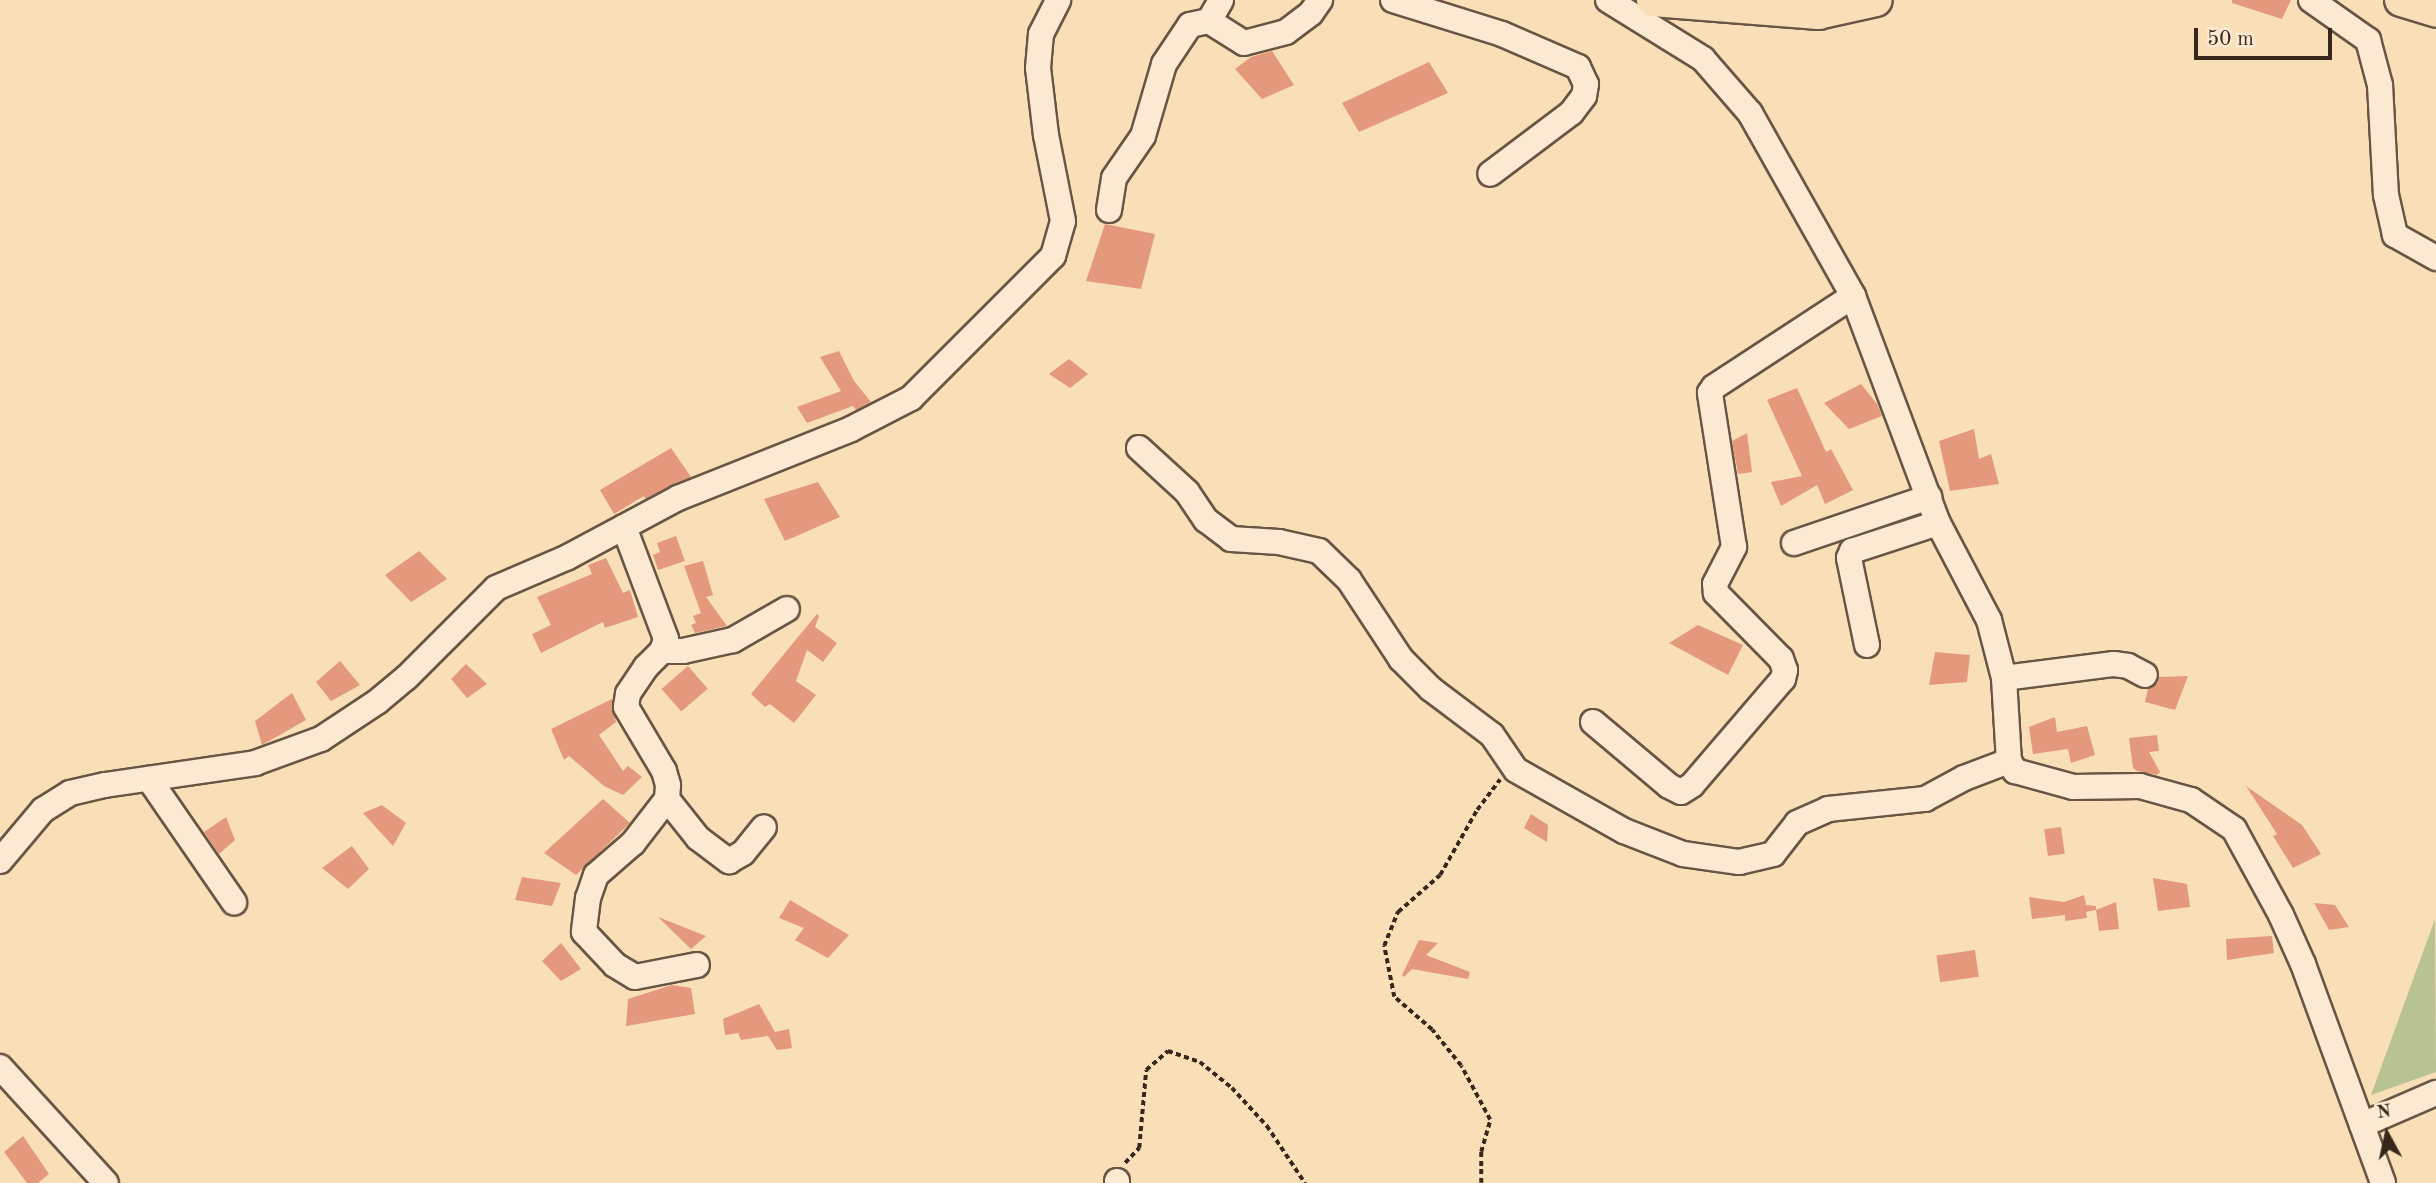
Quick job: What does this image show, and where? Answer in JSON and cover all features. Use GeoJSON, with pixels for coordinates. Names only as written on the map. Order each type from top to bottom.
{"type":"FeatureCollection","features":[{"type":"Feature","properties":{"kind":"main road"},"geometry":{"type":"LineString","coordinates":[[1653,0],[1760,4],[1818,13],[1877,0]]}},
{"type":"Feature","properties":{"kind":"main road"},"geometry":{"type":"LineString","coordinates":[[2401,0],[2436,11]]}},
{"type":"Feature","properties":{"kind":"street"},"geometry":{"type":"LineString","coordinates":[[1,858],[43,810],[70,793],[105,785],[255,763],[321,739],[377,702],[406,678],[496,588],[568,557],[678,498],[851,429],[911,398],[1053,256],[1063,220],[1046,135],[1038,68],[1041,34],[1058,0]]}},
{"type":"Feature","properties":{"kind":"street"},"geometry":{"type":"LineString","coordinates":[[1110,210],[1114,178],[1143,136],[1164,64],[1175,43],[1190,25],[1215,10],[1244,43],[1286,32],[1311,13],[1320,0]]}},
{"type":"Feature","properties":{"kind":"street"},"geometry":{"type":"LineString","coordinates":[[1393,0],[1502,34],[1578,67],[1586,84],[1584,96],[1571,113],[1490,174]]}},
{"type":"Feature","properties":{"kind":"street"},"geometry":{"type":"LineString","coordinates":[[1608,0],[1703,59],[1750,113],[1853,296],[1938,523],[1989,621],[2004,678],[2009,761],[2015,771],[2073,787],[2140,786],[2191,800],[2234,829],[2281,915],[2303,964],[2383,1183]]}},
{"type":"Feature","properties":{"kind":"street"},"geometry":{"type":"LineString","coordinates":[[2311,0],[2368,40],[2380,85],[2386,195],[2395,235],[2436,258]]}},
{"type":"Feature","properties":{"kind":"street"},"geometry":{"type":"LineString","coordinates":[[1592,722],[1669,786],[1681,792],[1692,785],[1783,679],[1785,670],[1781,659],[1716,593],[1715,584],[1734,547],[1710,393],[1714,387],[1853,296]]}},
{"type":"Feature","properties":{"kind":"street"},"geometry":{"type":"LineString","coordinates":[[1139,447],[1186,492],[1206,520],[1231,539],[1279,542],[1319,551],[1349,580],[1401,659],[1431,689],[1492,735],[1516,770],[1624,831],[1683,854],[1739,863],[1773,854],[1797,823],[1828,809],[1925,799],[1964,778],[2009,761]]}},
{"type":"Feature","properties":{"kind":"street"},"geometry":{"type":"LineString","coordinates":[[1794,543],[1929,497]]}},
{"type":"Feature","properties":{"kind":"street"},"geometry":{"type":"LineString","coordinates":[[1867,645],[1849,558],[1852,551],[1938,523]]}},
{"type":"Feature","properties":{"kind":"street"},"geometry":{"type":"LineString","coordinates":[[624,527],[666,639],[662,651],[646,667],[628,694],[625,707],[664,771],[668,785],[667,799],[633,843],[596,876],[588,898],[584,932],[615,965],[635,977],[697,965]]}},
{"type":"Feature","properties":{"kind":"street"},"geometry":{"type":"LineString","coordinates":[[662,651],[683,651],[733,640],[787,609]]}},
{"type":"Feature","properties":{"kind":"street"},"geometry":{"type":"LineString","coordinates":[[2004,678],[2114,664],[2128,666],[2146,675]]}},
{"type":"Feature","properties":{"kind":"street"},"geometry":{"type":"LineString","coordinates":[[149,779],[234,902]]}},
{"type":"Feature","properties":{"kind":"street"},"geometry":{"type":"LineString","coordinates":[[667,799],[698,838],[729,861],[743,853],[764,827]]}},
{"type":"Feature","properties":{"kind":"street"},"geometry":{"type":"LineString","coordinates":[[0,1067],[106,1183]]}},
{"type":"Feature","properties":{"kind":"street"},"geometry":{"type":"LineString","coordinates":[[2362,1125],[2436,1093]]}},
{"type":"Feature","properties":{"kind":"path"},"geometry":{"type":"LineString","coordinates":[[1480,1183],[1481,1152],[1490,1120],[1461,1066],[1432,1030],[1394,998],[1384,946],[1398,912],[1440,874],[1476,810],[1512,765]]}},
{"type":"Feature","properties":{"kind":"path"},"geometry":{"type":"LineString","coordinates":[[1117,1182],[1125,1162],[1139,1148],[1146,1070],[1168,1051],[1200,1062],[1232,1088],[1267,1126],[1305,1183]]}},
{"type":"Feature","properties":{"kind":"green space"},"geometry":{"type":"Polygon","coordinates":[[[2435,919],[2436,1072],[2371,1095],[2435,919]]]}},
{"type":"Feature","properties":{"kind":"building"},"geometry":{"type":"Polygon","coordinates":[[[2232,0],[2291,0],[2282,19],[2232,3],[2232,0]]]}},
{"type":"Feature","properties":{"kind":"building"},"geometry":{"type":"Polygon","coordinates":[[[1272,51],[1294,85],[1262,99],[1235,69],[1251,57],[1272,51]]]}},
{"type":"Feature","properties":{"kind":"building"},"geometry":{"type":"Polygon","coordinates":[[[1429,62],[1448,93],[1359,132],[1342,103],[1429,62]]]}},
{"type":"Feature","properties":{"kind":"building"},"geometry":{"type":"Polygon","coordinates":[[[1105,224],[1155,234],[1141,289],[1086,281],[1105,224]]]}},
{"type":"Feature","properties":{"kind":"building"},"geometry":{"type":"Polygon","coordinates":[[[839,351],[854,381],[871,402],[856,410],[853,406],[807,423],[797,407],[841,391],[820,357],[839,351]]]}},
{"type":"Feature","properties":{"kind":"building"},"geometry":{"type":"Polygon","coordinates":[[[1069,359],[1088,374],[1070,388],[1049,374],[1069,359]]]}},
{"type":"Feature","properties":{"kind":"building"},"geometry":{"type":"Polygon","coordinates":[[[1861,384],[1877,404],[1882,416],[1849,429],[1824,403],[1861,384]]]}},
{"type":"Feature","properties":{"kind":"building"},"geometry":{"type":"Polygon","coordinates":[[[1797,388],[1826,452],[1831,449],[1853,490],[1825,504],[1817,485],[1781,506],[1771,482],[1802,476],[1767,400],[1797,388]]]}},
{"type":"Feature","properties":{"kind":"building"},"geometry":{"type":"Polygon","coordinates":[[[1974,429],[1979,459],[1991,454],[1999,484],[1950,491],[1939,441],[1974,429]]]}},
{"type":"Feature","properties":{"kind":"building"},"geometry":{"type":"Polygon","coordinates":[[[1747,433],[1752,472],[1738,474],[1732,441],[1747,433]]]}},
{"type":"Feature","properties":{"kind":"building"},"geometry":{"type":"Polygon","coordinates":[[[671,448],[691,477],[645,499],[644,496],[614,514],[600,490],[671,448]]]}},
{"type":"Feature","properties":{"kind":"building"},"geometry":{"type":"Polygon","coordinates":[[[818,482],[840,517],[785,541],[764,499],[818,482]]]}},
{"type":"Feature","properties":{"kind":"building"},"geometry":{"type":"Polygon","coordinates":[[[676,536],[685,561],[658,570],[653,555],[660,552],[657,543],[676,536]]]}},
{"type":"Feature","properties":{"kind":"building"},"geometry":{"type":"Polygon","coordinates":[[[419,551],[447,579],[411,602],[385,575],[419,551]]]}},
{"type":"Feature","properties":{"kind":"building"},"geometry":{"type":"Polygon","coordinates":[[[606,558],[623,593],[630,590],[638,617],[605,628],[603,622],[541,653],[532,634],[551,625],[537,597],[592,574],[588,565],[606,558]]]}},
{"type":"Feature","properties":{"kind":"building"},"geometry":{"type":"Polygon","coordinates":[[[703,561],[713,595],[706,597],[727,626],[695,633],[691,625],[696,623],[693,616],[701,613],[684,566],[703,561]]]}},
{"type":"Feature","properties":{"kind":"building"},"geometry":{"type":"Polygon","coordinates":[[[817,614],[819,616],[815,627],[837,643],[823,662],[807,650],[796,681],[816,695],[794,723],[770,704],[765,707],[751,694],[817,614]]]}},
{"type":"Feature","properties":{"kind":"building"},"geometry":{"type":"Polygon","coordinates":[[[1698,625],[1743,645],[1728,675],[1669,643],[1698,625]]]}},
{"type":"Feature","properties":{"kind":"building"},"geometry":{"type":"Polygon","coordinates":[[[1935,652],[1970,655],[1967,682],[1929,685],[1935,652]]]}},
{"type":"Feature","properties":{"kind":"building"},"geometry":{"type":"Polygon","coordinates":[[[340,661],[360,685],[331,701],[316,682],[340,661]]]}},
{"type":"Feature","properties":{"kind":"building"},"geometry":{"type":"Polygon","coordinates":[[[466,664],[487,684],[467,698],[451,679],[466,664]]]}},
{"type":"Feature","properties":{"kind":"building"},"geometry":{"type":"Polygon","coordinates":[[[688,666],[708,689],[681,712],[662,689],[688,666]]]}},
{"type":"Feature","properties":{"kind":"building"},"geometry":{"type":"Polygon","coordinates":[[[2188,676],[2175,710],[2145,702],[2148,689],[2158,683],[2159,677],[2188,676]]]}},
{"type":"Feature","properties":{"kind":"building"},"geometry":{"type":"Polygon","coordinates":[[[292,693],[306,720],[262,745],[255,721],[292,693]]]}},
{"type":"Feature","properties":{"kind":"building"},"geometry":{"type":"Polygon","coordinates":[[[612,699],[616,722],[599,735],[623,771],[628,766],[642,777],[623,795],[604,786],[569,756],[564,760],[551,729],[612,699]]]}},
{"type":"Feature","properties":{"kind":"building"},"geometry":{"type":"Polygon","coordinates":[[[2055,717],[2057,732],[2087,726],[2095,755],[2071,763],[2068,749],[2033,754],[2029,727],[2055,717]]]}},
{"type":"Feature","properties":{"kind":"building"},"geometry":{"type":"Polygon","coordinates":[[[2157,735],[2159,751],[2149,752],[2160,772],[2157,775],[2137,771],[2133,768],[2129,738],[2157,735]]]}},
{"type":"Feature","properties":{"kind":"building"},"geometry":{"type":"Polygon","coordinates":[[[2246,786],[2302,825],[2321,854],[2293,868],[2273,836],[2277,834],[2246,786]]]}},
{"type":"Feature","properties":{"kind":"building"},"geometry":{"type":"Polygon","coordinates":[[[603,799],[630,823],[576,875],[544,853],[603,799]]]}},
{"type":"Feature","properties":{"kind":"building"},"geometry":{"type":"Polygon","coordinates":[[[382,805],[406,823],[393,846],[363,813],[382,805]]]}},
{"type":"Feature","properties":{"kind":"building"},"geometry":{"type":"Polygon","coordinates":[[[1531,814],[1548,825],[1547,842],[1524,828],[1531,814]]]}},
{"type":"Feature","properties":{"kind":"building"},"geometry":{"type":"Polygon","coordinates":[[[226,817],[235,840],[219,854],[204,832],[226,817]]]}},
{"type":"Feature","properties":{"kind":"building"},"geometry":{"type":"Polygon","coordinates":[[[2061,827],[2065,854],[2048,856],[2044,829],[2061,827]]]}},
{"type":"Feature","properties":{"kind":"building"},"geometry":{"type":"Polygon","coordinates":[[[352,846],[369,869],[348,889],[322,868],[352,846]]]}},
{"type":"Feature","properties":{"kind":"building"},"geometry":{"type":"Polygon","coordinates":[[[522,877],[561,883],[552,906],[515,900],[522,877]]]}},
{"type":"Feature","properties":{"kind":"building"},"geometry":{"type":"Polygon","coordinates":[[[2153,878],[2187,884],[2190,907],[2158,911],[2153,878]]]}},
{"type":"Feature","properties":{"kind":"building"},"geometry":{"type":"Polygon","coordinates":[[[2084,895],[2086,905],[2096,906],[2096,910],[2086,912],[2087,918],[2065,921],[2065,915],[2032,919],[2029,897],[2064,902],[2084,895]]]}},
{"type":"Feature","properties":{"kind":"building"},"geometry":{"type":"Polygon","coordinates":[[[790,900],[849,935],[828,958],[795,940],[804,928],[779,918],[790,900]]]}},
{"type":"Feature","properties":{"kind":"building"},"geometry":{"type":"Polygon","coordinates":[[[2116,902],[2119,929],[2099,931],[2096,910],[2116,902]]]}},
{"type":"Feature","properties":{"kind":"building"},"geometry":{"type":"Polygon","coordinates":[[[2314,903],[2335,905],[2349,927],[2329,930],[2314,903]]]}},
{"type":"Feature","properties":{"kind":"building"},"geometry":{"type":"Polygon","coordinates":[[[658,917],[706,936],[691,949],[658,917]]]}},
{"type":"Feature","properties":{"kind":"building"},"geometry":{"type":"Polygon","coordinates":[[[2272,936],[2274,953],[2227,960],[2226,939],[2272,936]]]}},
{"type":"Feature","properties":{"kind":"building"},"geometry":{"type":"Polygon","coordinates":[[[1419,940],[1438,943],[1426,955],[1470,972],[1468,979],[1412,969],[1404,977],[1402,975],[1419,940]]]}},
{"type":"Feature","properties":{"kind":"building"},"geometry":{"type":"Polygon","coordinates":[[[561,943],[581,969],[561,981],[542,961],[561,943]]]}},
{"type":"Feature","properties":{"kind":"building"},"geometry":{"type":"Polygon","coordinates":[[[1975,950],[1979,977],[1940,982],[1936,955],[1975,950]]]}},
{"type":"Feature","properties":{"kind":"building"},"geometry":{"type":"Polygon","coordinates":[[[672,985],[691,988],[695,1014],[626,1026],[628,999],[672,985]]]}},
{"type":"Feature","properties":{"kind":"building"},"geometry":{"type":"Polygon","coordinates":[[[759,1004],[775,1032],[789,1029],[792,1048],[777,1050],[768,1036],[741,1040],[738,1033],[725,1035],[723,1019],[759,1004]]]}},
{"type":"Feature","properties":{"kind":"building"},"geometry":{"type":"Polygon","coordinates":[[[23,1136],[49,1174],[38,1183],[27,1183],[4,1152],[23,1136]]]}}]}
